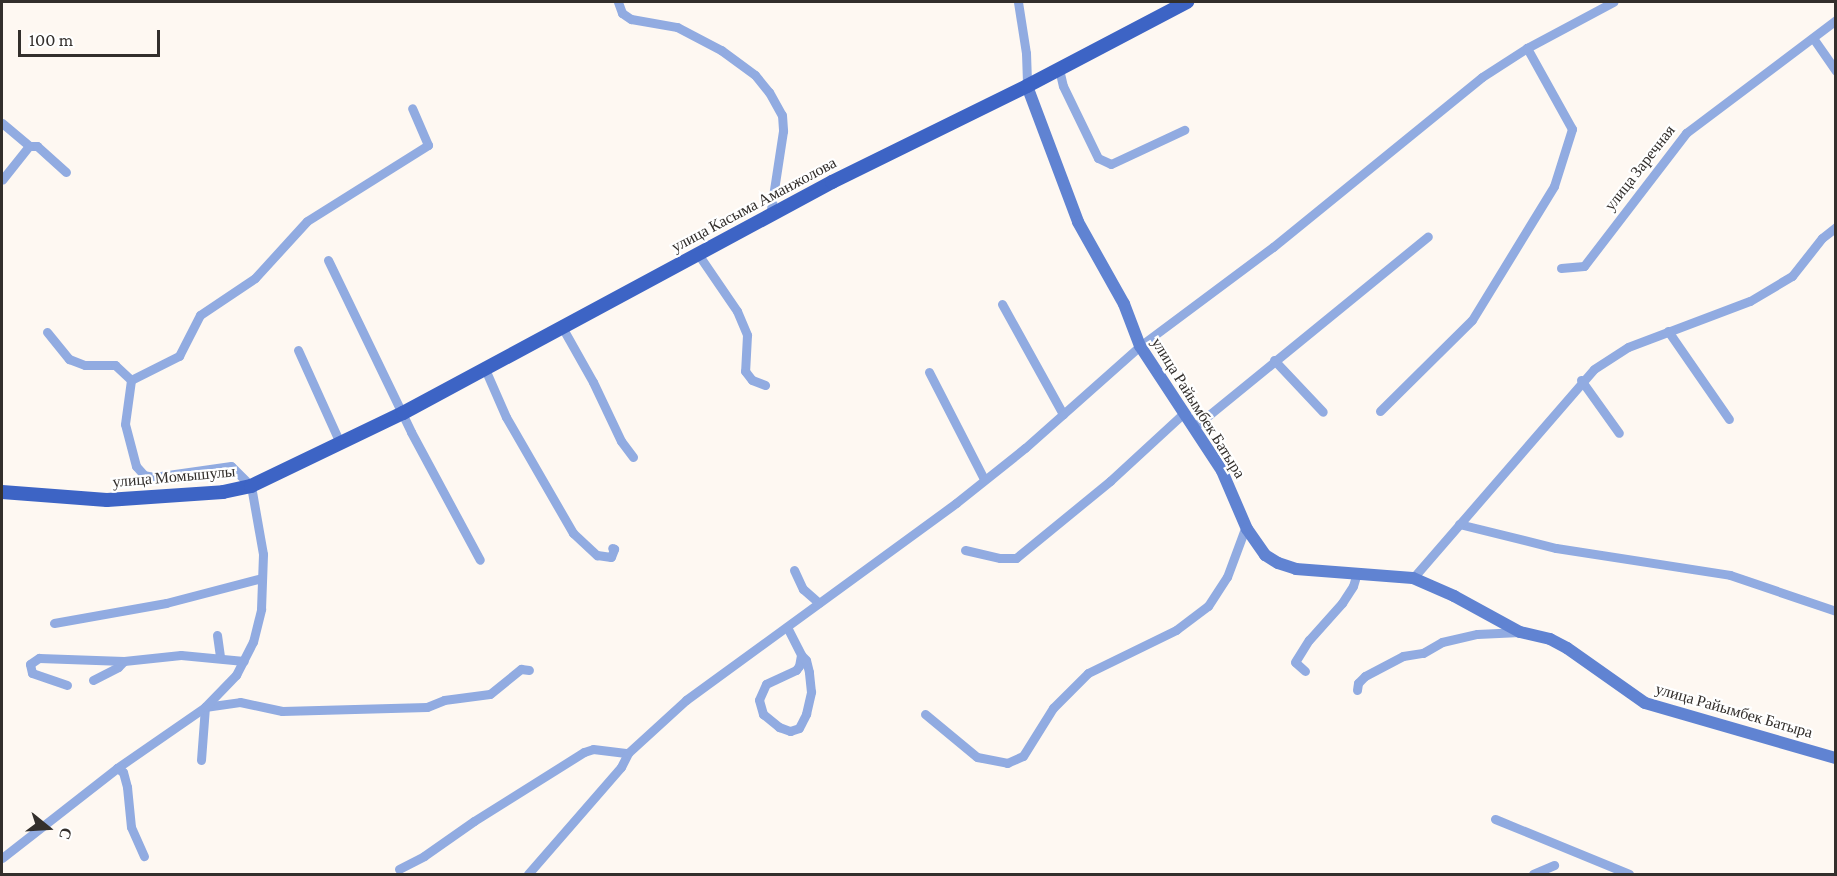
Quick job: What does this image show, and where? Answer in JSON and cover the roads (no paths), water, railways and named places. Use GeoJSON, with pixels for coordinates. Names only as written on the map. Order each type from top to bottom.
{"type":"FeatureCollection","features":[{"type":"Feature","properties":{"kind":"main road","name":"улица Касыма Аманжолова"},"geometry":{"type":"LineString","coordinates":[[340,443],[402,413],[770,216],[1187,2]]}},
{"type":"Feature","properties":{"kind":"main road","name":"улица Момышулы"},"geometry":{"type":"LineString","coordinates":[[2,492],[107,500],[201,494],[251,486],[340,443]]}},
{"type":"Feature","properties":{"kind":"street"},"geometry":{"type":"LineString","coordinates":[[618,2],[622,14],[631,19],[677,27],[721,50],[755,75],[768,92],[782,115],[783,131],[770,216]]}},
{"type":"Feature","properties":{"kind":"street","name":"улица Райымбек Батыра"},"geometry":{"type":"LineString","coordinates":[[1018,2],[1026,53],[1027,86],[1078,222],[1124,304],[1140,346],[1222,471],[1246,526],[1265,555],[1278,563],[1296,569],[1356,576],[1413,578],[1454,596],[1520,632],[1550,639],[1568,648],[1646,703],[1836,758]]}},
{"type":"Feature","properties":{"kind":"street"},"geometry":{"type":"LineString","coordinates":[[528,874],[621,767],[628,753],[686,700],[956,503],[1025,448],[1140,346],[1273,247],[1482,76],[1527,48],[1613,2]]}},
{"type":"Feature","properties":{"kind":"street","name":"улица Заречная"},"geometry":{"type":"LineString","coordinates":[[1561,268],[1584,266],[1686,133],[1836,20]]}},
{"type":"Feature","properties":{"kind":"street"},"geometry":{"type":"LineString","coordinates":[[1813,38],[1836,71]]}},
{"type":"Feature","properties":{"kind":"street"},"geometry":{"type":"LineString","coordinates":[[1380,411],[1472,320],[1554,186],[1572,129],[1527,48]]}},
{"type":"Feature","properties":{"kind":"street"},"geometry":{"type":"LineString","coordinates":[[1059,69],[1063,86],[1098,158],[1111,164],[1184,130]]}},
{"type":"Feature","properties":{"kind":"street"},"geometry":{"type":"LineString","coordinates":[[131,380],[179,356],[200,315],[255,278],[307,221],[428,145],[412,108]]}},
{"type":"Feature","properties":{"kind":"street"},"geometry":{"type":"LineString","coordinates":[[2,123],[29,146],[38,146],[66,172]]}},
{"type":"Feature","properties":{"kind":"street"},"geometry":{"type":"LineString","coordinates":[[2,180],[29,146]]}},
{"type":"Feature","properties":{"kind":"street"},"geometry":{"type":"LineString","coordinates":[[1413,578],[1581,380],[1609,357],[1668,331],[1750,301],[1792,276],[1822,238],[1836,227]]}},
{"type":"Feature","properties":{"kind":"street"},"geometry":{"type":"LineString","coordinates":[[1193,428],[1428,236]]}},
{"type":"Feature","properties":{"kind":"street"},"geometry":{"type":"LineString","coordinates":[[698,254],[737,311],[747,335],[745,371],[752,380],[765,385]]}},
{"type":"Feature","properties":{"kind":"street"},"geometry":{"type":"LineString","coordinates":[[328,260],[402,413],[480,560]]}},
{"type":"Feature","properties":{"kind":"street"},"geometry":{"type":"LineString","coordinates":[[1002,304],[1063,414]]}},
{"type":"Feature","properties":{"kind":"street"},"geometry":{"type":"LineString","coordinates":[[562,327],[594,382],[621,441],[633,457]]}},
{"type":"Feature","properties":{"kind":"street"},"geometry":{"type":"LineString","coordinates":[[1668,331],[1729,419]]}},
{"type":"Feature","properties":{"kind":"street"},"geometry":{"type":"LineString","coordinates":[[47,332],[69,359],[85,365],[115,365],[131,380]]}},
{"type":"Feature","properties":{"kind":"street"},"geometry":{"type":"LineString","coordinates":[[298,350],[340,443]]}},
{"type":"Feature","properties":{"kind":"street"},"geometry":{"type":"LineString","coordinates":[[1274,360],[1323,412]]}},
{"type":"Feature","properties":{"kind":"street"},"geometry":{"type":"LineString","coordinates":[[485,369],[506,417],[573,533],[597,555],[612,557],[614,549],[612,548]]}},
{"type":"Feature","properties":{"kind":"street"},"geometry":{"type":"LineString","coordinates":[[929,372],[984,479]]}},
{"type":"Feature","properties":{"kind":"street"},"geometry":{"type":"LineString","coordinates":[[131,380],[125,423],[136,466],[144,476],[154,477],[231,466],[251,486],[263,554],[261,609],[253,642],[230,687],[240,702]]}},
{"type":"Feature","properties":{"kind":"street"},"geometry":{"type":"LineString","coordinates":[[1581,380],[1619,433]]}},
{"type":"Feature","properties":{"kind":"street"},"geometry":{"type":"LineString","coordinates":[[965,550],[1000,558],[1016,558],[1110,481],[1184,413]]}},
{"type":"Feature","properties":{"kind":"street"},"geometry":{"type":"LineString","coordinates":[[1460,524],[1556,548],[1730,575],[1836,611]]}},
{"type":"Feature","properties":{"kind":"street"},"geometry":{"type":"LineString","coordinates":[[924,714],[977,757],[1007,763],[1023,756],[1053,708],[1088,673],[1176,630],[1208,606],[1227,577],[1246,526]]}},
{"type":"Feature","properties":{"kind":"street"},"geometry":{"type":"LineString","coordinates":[[794,570],[803,590],[819,603]]}},
{"type":"Feature","properties":{"kind":"street"},"geometry":{"type":"LineString","coordinates":[[1305,671],[1295,662],[1309,640],[1342,603],[1353,586],[1356,576]]}},
{"type":"Feature","properties":{"kind":"street"},"geometry":{"type":"LineString","coordinates":[[54,623],[166,603],[262,578]]}},
{"type":"Feature","properties":{"kind":"street"},"geometry":{"type":"LineString","coordinates":[[787,627],[808,666],[811,692],[806,714],[799,728],[790,731],[779,728],[763,714],[759,700],[766,684],[796,670],[801,655]]}},
{"type":"Feature","properties":{"kind":"street"},"geometry":{"type":"LineString","coordinates":[[1357,690],[1358,683],[1365,676],[1403,656],[1423,653],[1449,639],[1478,634],[1520,632]]}},
{"type":"Feature","properties":{"kind":"street"},"geometry":{"type":"LineString","coordinates":[[218,635],[220,657]]}},
{"type":"Feature","properties":{"kind":"street"},"geometry":{"type":"LineString","coordinates":[[67,685],[32,673],[30,664],[39,658],[124,661],[181,655],[244,661]]}},
{"type":"Feature","properties":{"kind":"street"},"geometry":{"type":"LineString","coordinates":[[93,680],[118,667],[124,661]]}},
{"type":"Feature","properties":{"kind":"street"},"geometry":{"type":"LineString","coordinates":[[205,707],[240,702],[282,711],[427,707],[444,700],[490,694],[521,669],[529,670]]}},
{"type":"Feature","properties":{"kind":"street"},"geometry":{"type":"LineString","coordinates":[[2,858],[117,768],[205,707],[236,675]]}},
{"type":"Feature","properties":{"kind":"street"},"geometry":{"type":"LineString","coordinates":[[201,760],[205,707]]}},
{"type":"Feature","properties":{"kind":"street"},"geometry":{"type":"LineString","coordinates":[[399,869],[424,856],[474,821],[584,752],[593,749],[628,753]]}},
{"type":"Feature","properties":{"kind":"street"},"geometry":{"type":"LineString","coordinates":[[117,768],[123,772],[131,827],[144,856]]}},
{"type":"Feature","properties":{"kind":"street"},"geometry":{"type":"LineString","coordinates":[[1495,819],[1629,874]]}},
{"type":"Feature","properties":{"kind":"street"},"geometry":{"type":"LineString","coordinates":[[1533,874],[1554,865]]}}]}
